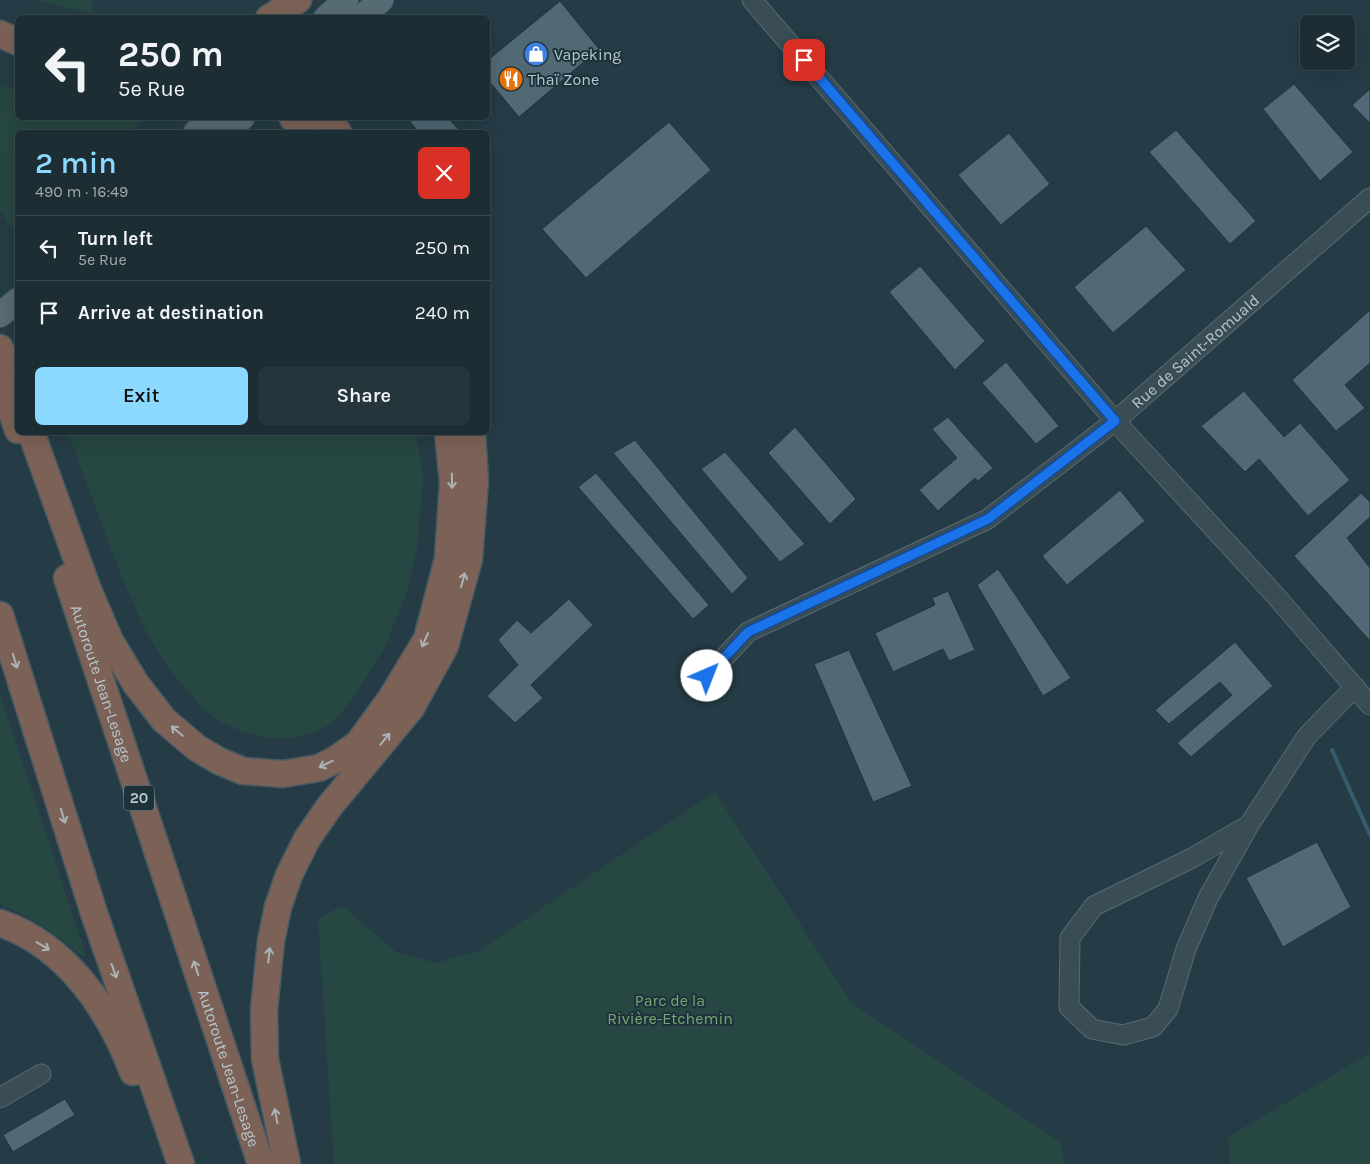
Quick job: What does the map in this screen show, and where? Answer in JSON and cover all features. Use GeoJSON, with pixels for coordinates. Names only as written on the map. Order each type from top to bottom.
{"type":"FeatureCollection","features":[{"type":"Feature","properties":{"kind":"highway"},"geometry":{"type":"LineString","coordinates":[[274,15],[298,0]]}},
{"type":"Feature","properties":{"kind":"highway"},"geometry":{"type":"LineString","coordinates":[[0,34],[15,41]]}},
{"type":"Feature","properties":{"kind":"highway"},"geometry":{"type":"LineString","coordinates":[[295,120],[303,130]]}},
{"type":"Feature","properties":{"kind":"highway"},"geometry":{"type":"LineString","coordinates":[[327,120],[336,130]]}},
{"type":"Feature","properties":{"kind":"highway"},"geometry":{"type":"LineString","coordinates":[[0,348],[15,388]]}},
{"type":"Feature","properties":{"kind":"highway","name":"Autoroute Jean-Lesage"},"geometry":{"type":"LineString","coordinates":[[0,378],[15,422]]}},
{"type":"Feature","properties":{"kind":"highway","name":"Autoroute Jean-Lesage"},"geometry":{"type":"LineString","coordinates":[[19,435],[260,1164]]}},
{"type":"Feature","properties":{"kind":"highway"},"geometry":{"type":"LineString","coordinates":[[32,435],[88,590],[110,641],[136,684],[164,720],[197,748],[219,761],[243,771],[283,774],[319,768],[358,744],[392,697],[427,639],[448,559],[453,482],[448,435]]}},
{"type":"Feature","properties":{"kind":"highway"},"geometry":{"type":"LineString","coordinates":[[287,1164],[265,1059],[264,1010],[271,941],[278,907],[289,875],[308,839],[329,807],[412,708],[445,646],[469,559],[475,481],[472,435]]}},
{"type":"Feature","properties":{"kind":"highway"},"geometry":{"type":"LineString","coordinates":[[0,615],[94,913],[181,1164]]}},
{"type":"Feature","properties":{"kind":"highway"},"geometry":{"type":"LineString","coordinates":[[0,924],[15,928],[52,951],[80,978],[102,1008],[129,1060],[168,1164]]}},
{"type":"Feature","properties":{"kind":"main road"},"geometry":{"type":"LineString","coordinates":[[329,15],[346,0]]}},
{"type":"Feature","properties":{"kind":"main road"},"geometry":{"type":"LineString","coordinates":[[364,15],[381,0]]}},
{"type":"Feature","properties":{"kind":"main road"},"geometry":{"type":"LineString","coordinates":[[198,130],[211,120]]}},
{"type":"Feature","properties":{"kind":"main road"},"geometry":{"type":"LineString","coordinates":[[227,130],[239,120]]}},
{"type":"Feature","properties":{"kind":"street"},"geometry":{"type":"LineString","coordinates":[[752,0],[1115,421],[1275,595],[1370,705]]}},
{"type":"Feature","properties":{"kind":"street","name":"Rue de Saint-Romuald"},"geometry":{"type":"LineString","coordinates":[[707,676],[748,632],[988,519],[1115,421],[1370,198]]}},
{"type":"Feature","properties":{"kind":"street"},"geometry":{"type":"LineString","coordinates":[[1249,825],[1192,858],[1094,906],[1070,938],[1069,1007],[1092,1029],[1123,1035],[1153,1026],[1168,1009],[1186,950],[1208,898],[1249,825],[1307,736],[1355,687]]}},
{"type":"Feature","properties":{"kind":"street"},"geometry":{"type":"LineString","coordinates":[[0,1098],[41,1074]]}},
{"type":"Feature","properties":{"kind":"green space"},"geometry":{"type":"Polygon","coordinates":[[[35,0],[93,0],[92,14],[35,0]]]}},
{"type":"Feature","properties":{"kind":"green space"},"geometry":{"type":"Polygon","coordinates":[[[0,86],[15,90],[15,120],[144,120],[132,130],[15,130],[15,226],[8,225],[0,210],[0,86]]]}},
{"type":"Feature","properties":{"kind":"green space"},"geometry":{"type":"Polygon","coordinates":[[[69,435],[416,435],[423,477],[417,548],[408,588],[386,645],[355,695],[332,724],[312,733],[292,738],[265,738],[241,731],[219,721],[202,708],[168,667],[145,630],[120,573],[69,435]]]}},
{"type":"Feature","properties":{"kind":"green space"},"geometry":{"type":"Polygon","coordinates":[[[0,695],[86,955],[83,957],[44,927],[0,904],[0,695]]]}},
{"type":"Feature","properties":{"kind":"green space","name":"Parc de la Rivière-Etchemin"},"geometry":{"type":"Polygon","coordinates":[[[715,792],[852,1004],[1061,1143],[1064,1164],[334,1164],[318,919],[342,906],[396,952],[436,963],[478,951],[715,792]]]}},
{"type":"Feature","properties":{"kind":"green space"},"geometry":{"type":"Polygon","coordinates":[[[1370,1053],[1370,1164],[1230,1164],[1228,1137],[1370,1053]]]}},
{"type":"Feature","properties":{"kind":"building"},"geometry":{"type":"Polygon","coordinates":[[[560,1],[599,49],[519,117],[490,82],[490,58],[560,1]]]}},
{"type":"Feature","properties":{"kind":"building"},"geometry":{"type":"Polygon","coordinates":[[[1294,84],[1353,152],[1320,181],[1263,109],[1294,84]]]}},
{"type":"Feature","properties":{"kind":"building"},"geometry":{"type":"Polygon","coordinates":[[[1370,89],[1370,123],[1352,105],[1370,89]]]}},
{"type":"Feature","properties":{"kind":"building"},"geometry":{"type":"Polygon","coordinates":[[[412,120],[450,120],[459,130],[417,130],[410,122],[412,120]]]}},
{"type":"Feature","properties":{"kind":"building"},"geometry":{"type":"Polygon","coordinates":[[[669,122],[711,170],[586,278],[542,229],[669,122]]]}},
{"type":"Feature","properties":{"kind":"building"},"geometry":{"type":"Polygon","coordinates":[[[1176,130],[1256,221],[1230,244],[1149,152],[1176,130]]]}},
{"type":"Feature","properties":{"kind":"building"},"geometry":{"type":"Polygon","coordinates":[[[1009,133],[1050,184],[1001,225],[958,175],[1009,133]]]}},
{"type":"Feature","properties":{"kind":"building"},"geometry":{"type":"Polygon","coordinates":[[[1146,226],[1186,270],[1113,333],[1074,287],[1146,226]]]}},
{"type":"Feature","properties":{"kind":"building"},"geometry":{"type":"Polygon","coordinates":[[[920,266],[985,341],[955,370],[889,292],[920,266]]]}},
{"type":"Feature","properties":{"kind":"building"},"geometry":{"type":"Polygon","coordinates":[[[1370,310],[1370,363],[1345,385],[1365,408],[1336,431],[1292,380],[1370,310]]]}},
{"type":"Feature","properties":{"kind":"building"},"geometry":{"type":"Polygon","coordinates":[[[1006,362],[1059,426],[1036,444],[982,383],[1006,362]]]}},
{"type":"Feature","properties":{"kind":"building"},"geometry":{"type":"Polygon","coordinates":[[[1244,391],[1284,437],[1300,423],[1350,480],[1308,516],[1259,459],[1245,472],[1201,426],[1244,391]]]}},
{"type":"Feature","properties":{"kind":"building"},"geometry":{"type":"Polygon","coordinates":[[[948,417],[993,468],[978,481],[975,478],[938,511],[919,490],[957,458],[932,429],[948,417]]]}},
{"type":"Feature","properties":{"kind":"building"},"geometry":{"type":"Polygon","coordinates":[[[795,427],[856,499],[830,524],[768,453],[795,427]]]}},
{"type":"Feature","properties":{"kind":"building"},"geometry":{"type":"Polygon","coordinates":[[[635,440],[748,578],[732,594],[613,453],[635,440]]]}},
{"type":"Feature","properties":{"kind":"building"},"geometry":{"type":"Polygon","coordinates":[[[725,452],[805,544],[780,562],[701,469],[725,452]]]}},
{"type":"Feature","properties":{"kind":"building"},"geometry":{"type":"Polygon","coordinates":[[[596,473],[709,605],[693,619],[578,487],[596,473]]]}},
{"type":"Feature","properties":{"kind":"building"},"geometry":{"type":"Polygon","coordinates":[[[1120,490],[1145,521],[1067,585],[1042,556],[1120,490]]]}},
{"type":"Feature","properties":{"kind":"building"},"geometry":{"type":"Polygon","coordinates":[[[1361,493],[1370,502],[1370,517],[1347,538],[1370,568],[1370,641],[1294,556],[1361,493]]]}},
{"type":"Feature","properties":{"kind":"building"},"geometry":{"type":"Polygon","coordinates":[[[998,569],[1071,678],[1043,696],[977,585],[998,569]]]}},
{"type":"Feature","properties":{"kind":"building"},"geometry":{"type":"Polygon","coordinates":[[[948,591],[975,650],[949,661],[943,649],[893,672],[875,633],[935,605],[932,598],[948,591]]]}},
{"type":"Feature","properties":{"kind":"building"},"geometry":{"type":"Polygon","coordinates":[[[569,599],[593,625],[531,685],[543,698],[515,723],[487,696],[518,665],[498,640],[517,620],[531,633],[569,599]]]}},
{"type":"Feature","properties":{"kind":"building"},"geometry":{"type":"Polygon","coordinates":[[[1235,642],[1273,686],[1191,757],[1177,743],[1232,695],[1220,682],[1169,724],[1155,710],[1235,642]]]}},
{"type":"Feature","properties":{"kind":"building"},"geometry":{"type":"Polygon","coordinates":[[[849,650],[912,786],[873,802],[814,664],[849,650]]]}},
{"type":"Feature","properties":{"kind":"building"},"geometry":{"type":"Polygon","coordinates":[[[1317,842],[1351,907],[1283,947],[1246,878],[1317,842]]]}},
{"type":"Feature","properties":{"kind":"building"},"geometry":{"type":"Polygon","coordinates":[[[65,1099],[75,1115],[13,1152],[3,1135],[65,1099]]]}},
{"type":"Feature","properties":{"kind":"waterway"},"geometry":{"type":"LineString","coordinates":[[1332,750],[1370,835]]}},
{"type":"Feature","properties":{"kind":"place","name":"Vapeking"},"geometry":{"type":"Point","coordinates":[536,54]}},
{"type":"Feature","properties":{"kind":"place","name":"Thaï Zone"},"geometry":{"type":"Point","coordinates":[511,79]}},
{"type":"Feature","properties":{"kind":"route"},"geometry":{"type":"LineString","coordinates":[[707,676],[748,632],[988,519],[1115,421],[804,60]]}}]}
